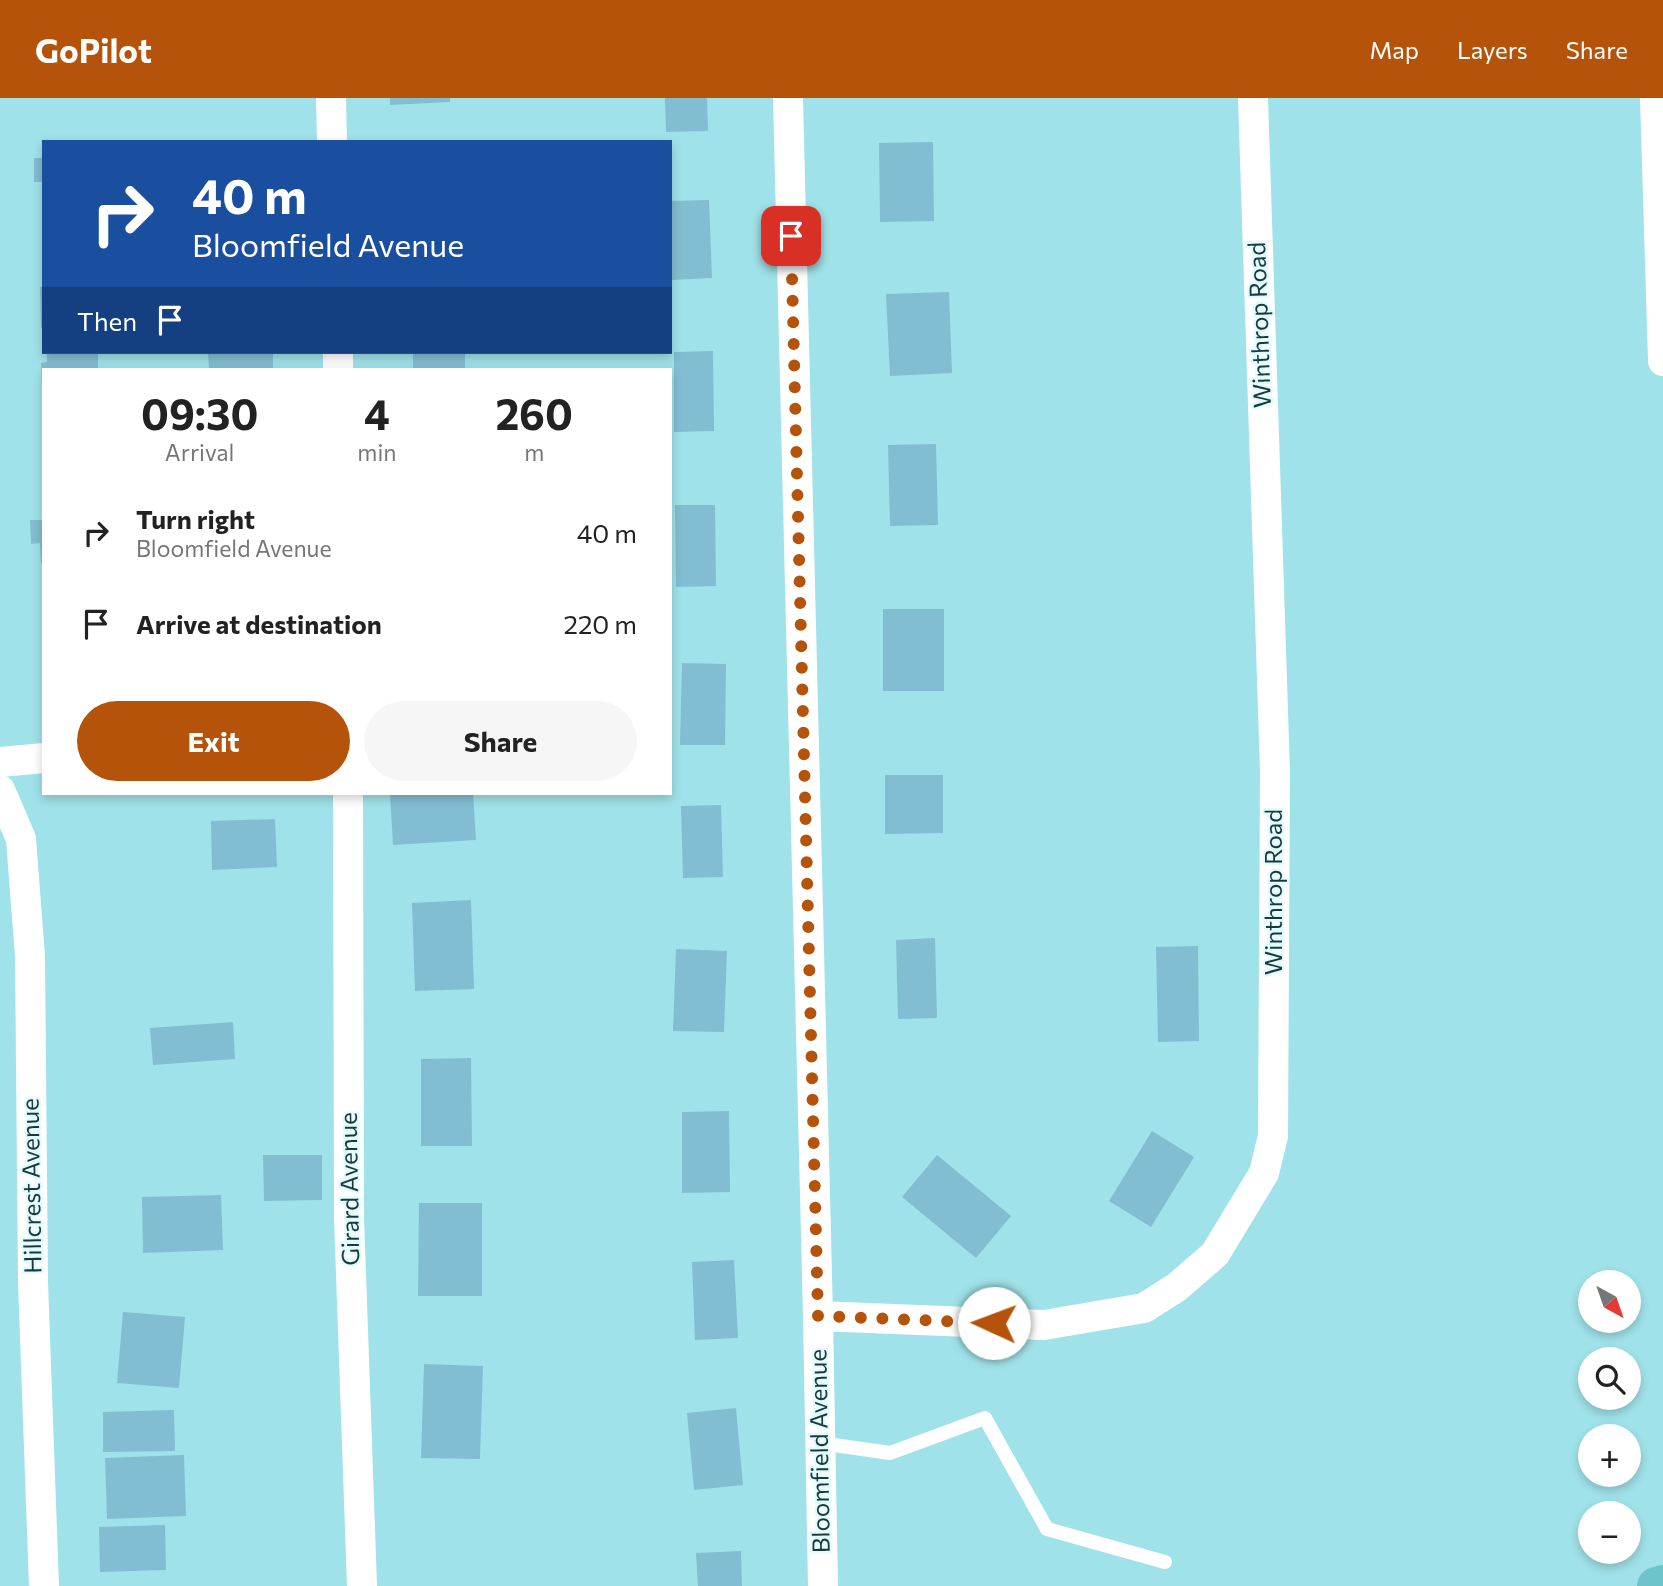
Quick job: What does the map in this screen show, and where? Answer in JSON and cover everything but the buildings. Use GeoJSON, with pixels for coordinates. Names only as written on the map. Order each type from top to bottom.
{"type":"FeatureCollection","features":[{"type":"Feature","properties":{"kind":"main road"},"geometry":{"type":"LineString","coordinates":[[1656,1586],[1663,1584]]}},
{"type":"Feature","properties":{"kind":"street"},"geometry":{"type":"LineString","coordinates":[[331,98],[332,140]]}},
{"type":"Feature","properties":{"kind":"street","name":"Bloomfield Avenue"},"geometry":{"type":"LineString","coordinates":[[788,98],[818,1316],[822,1586]]}},
{"type":"Feature","properties":{"kind":"street","name":"Winthrop Road"},"geometry":{"type":"LineString","coordinates":[[818,1316],[1044,1325],[1144,1308],[1177,1287],[1215,1254],[1264,1173],[1273,1136],[1275,772],[1253,98]]}},
{"type":"Feature","properties":{"kind":"street"},"geometry":{"type":"LineString","coordinates":[[1655,98],[1663,361]]}},
{"type":"Feature","properties":{"kind":"street"},"geometry":{"type":"LineString","coordinates":[[0,762],[42,758]]}},
{"type":"Feature","properties":{"kind":"street","name":"Hillcrest Avenue"},"geometry":{"type":"LineString","coordinates":[[0,790],[21,839],[30,956],[33,1282],[44,1586]]}},
{"type":"Feature","properties":{"kind":"street","name":"Girard Avenue"},"geometry":{"type":"LineString","coordinates":[[348,795],[349,1217],[362,1586]]}},
{"type":"Feature","properties":{"kind":"lane"},"geometry":{"type":"LineString","coordinates":[[820,1443],[890,1453],[985,1418],[1047,1529],[1166,1562]]}},
{"type":"Feature","properties":{"kind":"route"},"geometry":{"type":"LineString","coordinates":[[791,236],[818,1316],[994,1323]]}}]}
